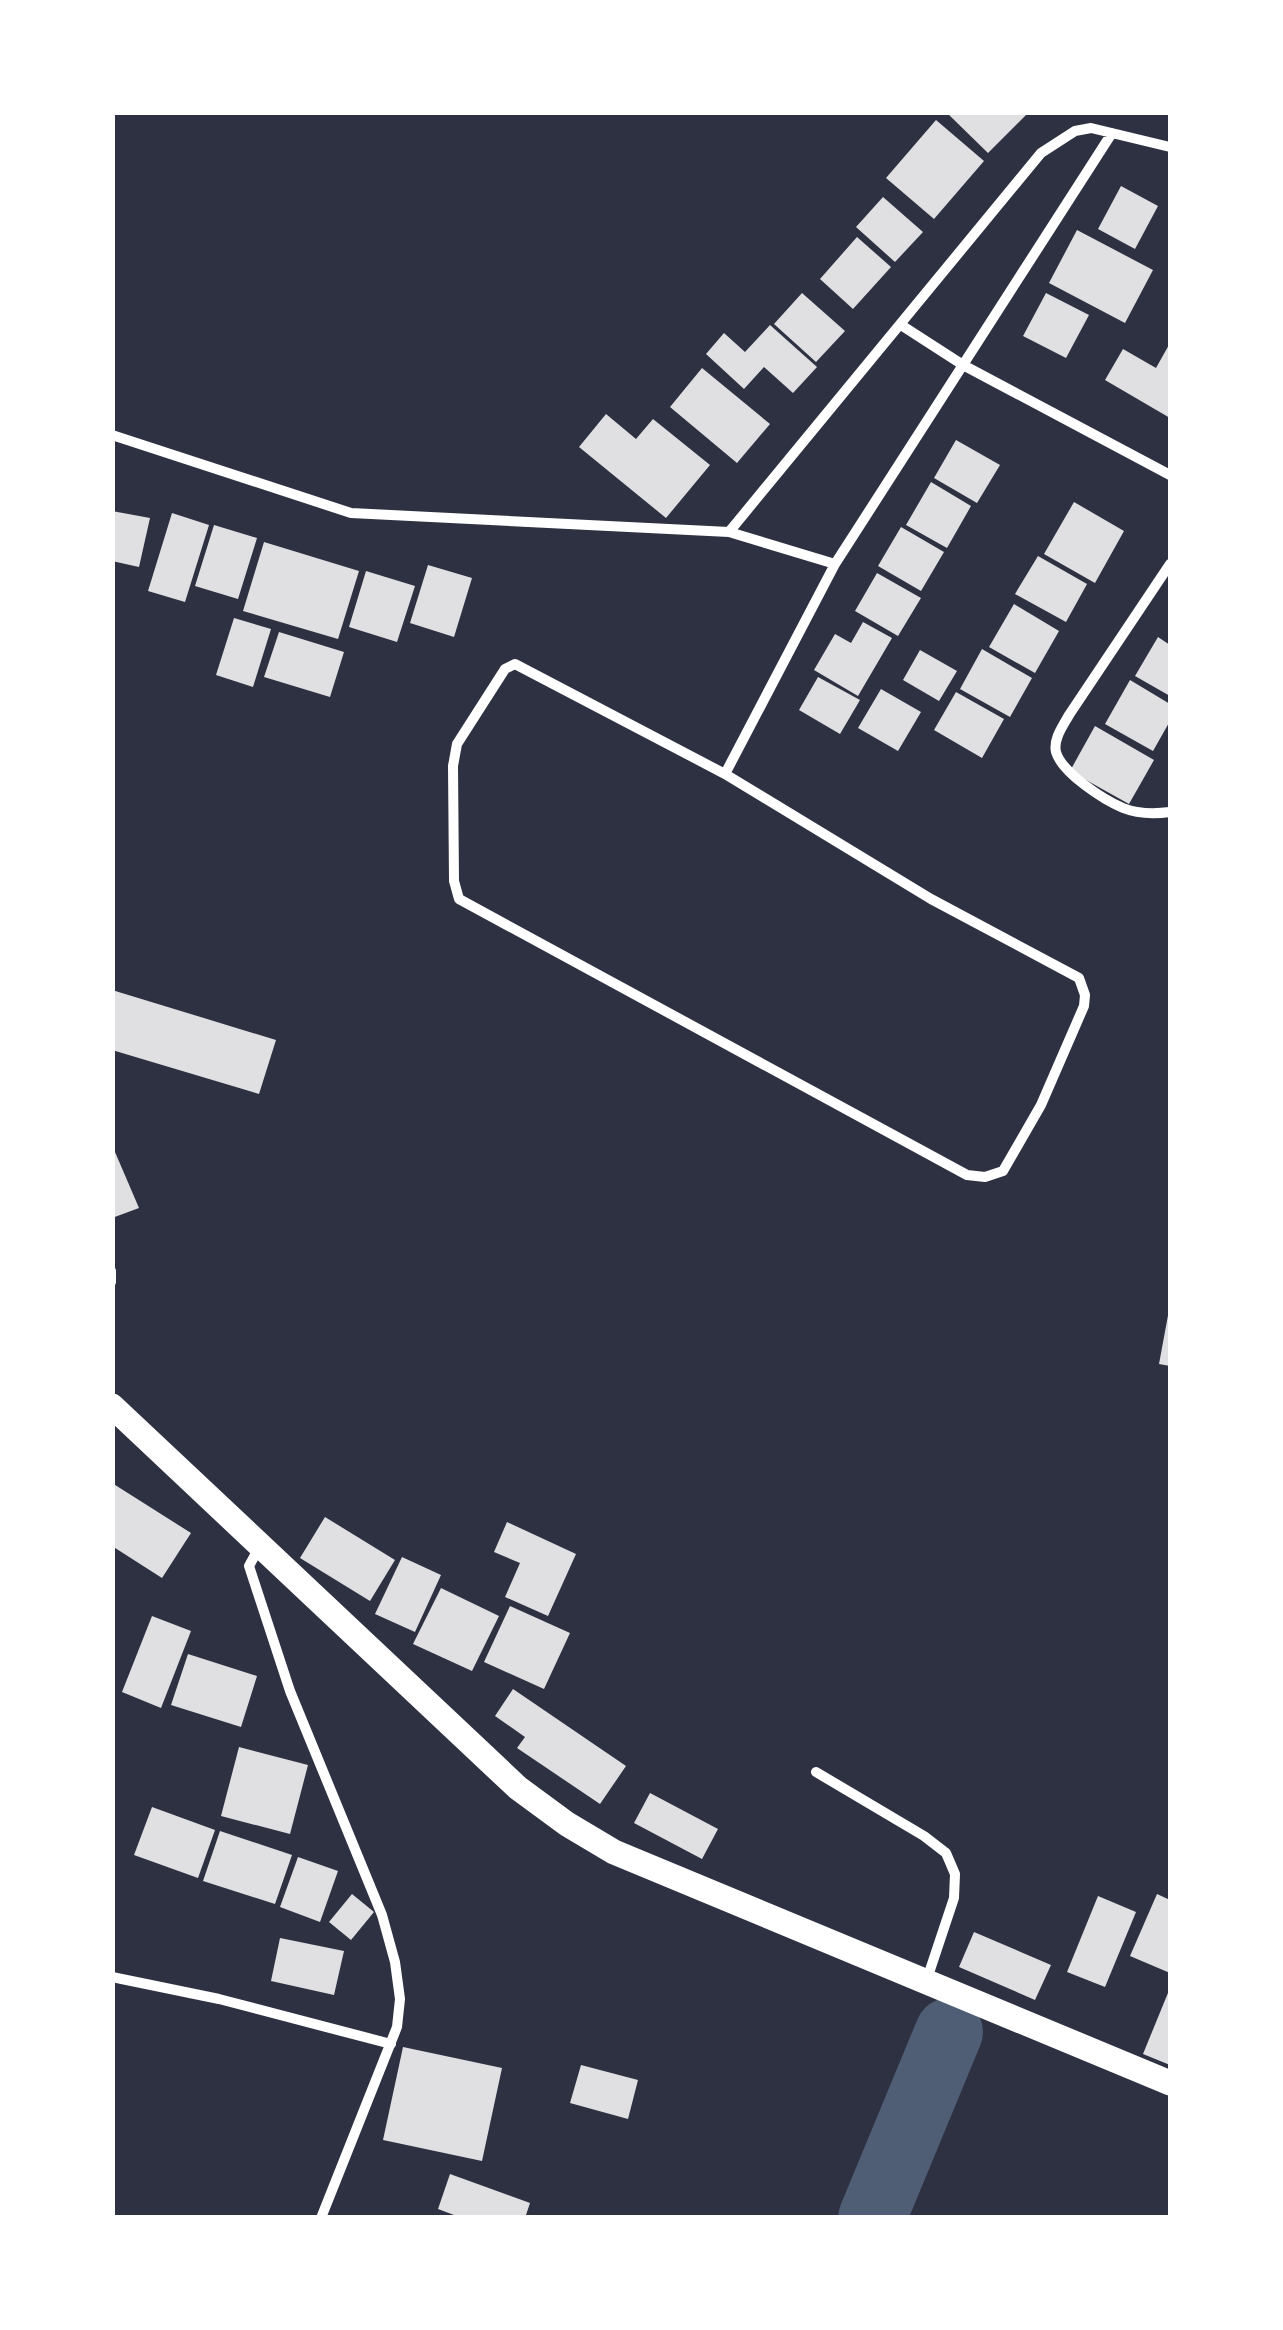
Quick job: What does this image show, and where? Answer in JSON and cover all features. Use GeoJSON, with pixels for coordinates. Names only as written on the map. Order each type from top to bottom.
{"type":"FeatureCollection","features":[{"type":"Feature","properties":{"kind":"main road"},"geometry":{"type":"LineString","coordinates":[[112,1406],[518,1788],[567,1824],[614,1852],[1170,2083]]}},
{"type":"Feature","properties":{"kind":"street"},"geometry":{"type":"LineString","coordinates":[[728,532],[1041,153],[1076,131],[1091,128],[1170,147]]}},
{"type":"Feature","properties":{"kind":"street"},"geometry":{"type":"LineString","coordinates":[[726,774],[835,564],[1112,132]]}},
{"type":"Feature","properties":{"kind":"street"},"geometry":{"type":"LineString","coordinates":[[901,324],[963,365],[1170,475]]}},
{"type":"Feature","properties":{"kind":"street"},"geometry":{"type":"LineString","coordinates":[[112,436],[350,513],[728,532],[835,564]]}},
{"type":"Feature","properties":{"kind":"street"},"geometry":{"type":"LineString","coordinates":[[1170,564],[1069,715],[1056,738],[1056,751],[1081,782],[1123,808],[1152,814],[1170,812]]}},
{"type":"Feature","properties":{"kind":"street"},"geometry":{"type":"LineString","coordinates":[[515,664],[726,774],[931,898],[1079,978],[1084,1006],[1041,1105],[1003,1172],[985,1177],[967,1175],[467,905],[456,891],[454,753],[462,732],[495,683],[505,669],[515,664]]}},
{"type":"Feature","properties":{"kind":"street"},"geometry":{"type":"LineString","coordinates":[[260,1546],[249,1566],[254,1584],[290,1691],[382,1915],[396,1962],[400,1999],[391,2044],[321,2218]]}},
{"type":"Feature","properties":{"kind":"street"},"geometry":{"type":"LineString","coordinates":[[816,1772],[946,1853],[955,1874],[954,1898],[927,1979]]}},
{"type":"Feature","properties":{"kind":"street"},"geometry":{"type":"LineString","coordinates":[[112,1978],[219,1999],[391,2044]]}},
{"type":"Feature","properties":{"kind":"lane"},"geometry":{"type":"LineString","coordinates":[[112,1271],[112,1282]]}},
{"type":"Feature","properties":{"kind":"building"},"geometry":{"type":"Polygon","coordinates":[[[946,112],[1029,112],[988,153],[946,112]]]}},
{"type":"Feature","properties":{"kind":"building"},"geometry":{"type":"Polygon","coordinates":[[[936,120],[984,161],[934,219],[886,178],[936,120]]]}},
{"type":"Feature","properties":{"kind":"building"},"geometry":{"type":"Polygon","coordinates":[[[1121,186],[1158,206],[1135,249],[1098,229],[1121,186]]]}},
{"type":"Feature","properties":{"kind":"building"},"geometry":{"type":"Polygon","coordinates":[[[883,197],[923,232],[895,262],[856,227],[883,197]]]}},
{"type":"Feature","properties":{"kind":"building"},"geometry":{"type":"Polygon","coordinates":[[[1077,230],[1153,270],[1125,323],[1049,283],[1077,230]]]}},
{"type":"Feature","properties":{"kind":"building"},"geometry":{"type":"Polygon","coordinates":[[[857,237],[891,267],[853,309],[820,279],[857,237]]]}},
{"type":"Feature","properties":{"kind":"building"},"geometry":{"type":"Polygon","coordinates":[[[802,293],[845,331],[816,362],[774,324],[802,293]]]}},
{"type":"Feature","properties":{"kind":"building"},"geometry":{"type":"Polygon","coordinates":[[[1046,293],[1089,315],[1066,358],[1023,336],[1046,293]]]}},
{"type":"Feature","properties":{"kind":"building"},"geometry":{"type":"Polygon","coordinates":[[[770,325],[817,367],[793,393],[764,367],[744,389],[706,354],[724,333],[745,352],[770,325]]]}},
{"type":"Feature","properties":{"kind":"building"},"geometry":{"type":"Polygon","coordinates":[[[1170,343],[1170,418],[1105,380],[1123,349],[1156,368],[1170,343]]]}},
{"type":"Feature","properties":{"kind":"building"},"geometry":{"type":"Polygon","coordinates":[[[702,368],[770,424],[737,463],[670,407],[702,368]]]}},
{"type":"Feature","properties":{"kind":"building"},"geometry":{"type":"Polygon","coordinates":[[[606,414],[636,439],[653,419],[710,465],[666,518],[579,447],[606,414]]]}},
{"type":"Feature","properties":{"kind":"building"},"geometry":{"type":"Polygon","coordinates":[[[956,440],[1000,465],[977,503],[934,478],[956,440]]]}},
{"type":"Feature","properties":{"kind":"building"},"geometry":{"type":"Polygon","coordinates":[[[931,482],[971,506],[947,548],[906,525],[931,482]]]}},
{"type":"Feature","properties":{"kind":"building"},"geometry":{"type":"Polygon","coordinates":[[[1074,502],[1124,531],[1095,583],[1044,554],[1074,502]]]}},
{"type":"Feature","properties":{"kind":"building"},"geometry":{"type":"Polygon","coordinates":[[[112,511],[150,518],[139,567],[112,561],[112,511]]]}},
{"type":"Feature","properties":{"kind":"building"},"geometry":{"type":"Polygon","coordinates":[[[172,513],[209,525],[185,602],[148,591],[172,513]]]}},
{"type":"Feature","properties":{"kind":"building"},"geometry":{"type":"Polygon","coordinates":[[[214,525],[257,538],[238,599],[195,586],[214,525]]]}},
{"type":"Feature","properties":{"kind":"building"},"geometry":{"type":"Polygon","coordinates":[[[901,527],[944,552],[921,591],[878,566],[901,527]]]}},
{"type":"Feature","properties":{"kind":"building"},"geometry":{"type":"Polygon","coordinates":[[[264,542],[359,571],[338,639],[243,611],[264,542]]]}},
{"type":"Feature","properties":{"kind":"building"},"geometry":{"type":"Polygon","coordinates":[[[1038,556],[1087,584],[1066,622],[1015,594],[1038,556]]]}},
{"type":"Feature","properties":{"kind":"building"},"geometry":{"type":"Polygon","coordinates":[[[428,565],[472,578],[454,637],[410,623],[428,565]]]}},
{"type":"Feature","properties":{"kind":"building"},"geometry":{"type":"Polygon","coordinates":[[[366,571],[415,586],[397,642],[349,627],[366,571]]]}},
{"type":"Feature","properties":{"kind":"building"},"geometry":{"type":"Polygon","coordinates":[[[877,573],[921,598],[898,636],[855,611],[877,573]]]}},
{"type":"Feature","properties":{"kind":"building"},"geometry":{"type":"Polygon","coordinates":[[[1014,604],[1059,631],[1035,673],[989,647],[1014,604]]]}},
{"type":"Feature","properties":{"kind":"building"},"geometry":{"type":"Polygon","coordinates":[[[234,618],[271,629],[253,687],[216,675],[234,618]]]}},
{"type":"Feature","properties":{"kind":"building"},"geometry":{"type":"Polygon","coordinates":[[[863,622],[892,638],[858,696],[814,670],[835,634],[851,643],[863,622]]]}},
{"type":"Feature","properties":{"kind":"building"},"geometry":{"type":"Polygon","coordinates":[[[279,632],[344,652],[330,697],[264,677],[279,632]]]}},
{"type":"Feature","properties":{"kind":"building"},"geometry":{"type":"Polygon","coordinates":[[[1158,637],[1170,645],[1170,696],[1135,676],[1158,637]]]}},
{"type":"Feature","properties":{"kind":"building"},"geometry":{"type":"Polygon","coordinates":[[[982,649],[1032,678],[1010,717],[960,689],[982,649]]]}},
{"type":"Feature","properties":{"kind":"building"},"geometry":{"type":"Polygon","coordinates":[[[920,650],[957,671],[939,701],[903,680],[920,650]]]}},
{"type":"Feature","properties":{"kind":"building"},"geometry":{"type":"Polygon","coordinates":[[[818,677],[860,700],[840,734],[799,710],[818,677]]]}},
{"type":"Feature","properties":{"kind":"building"},"geometry":{"type":"Polygon","coordinates":[[[1130,680],[1170,704],[1170,721],[1153,751],[1105,724],[1130,680]]]}},
{"type":"Feature","properties":{"kind":"building"},"geometry":{"type":"Polygon","coordinates":[[[881,689],[921,712],[898,751],[858,728],[881,689]]]}},
{"type":"Feature","properties":{"kind":"building"},"geometry":{"type":"Polygon","coordinates":[[[956,692],[1004,719],[982,758],[934,730],[956,692]]]}},
{"type":"Feature","properties":{"kind":"building"},"geometry":{"type":"Polygon","coordinates":[[[1095,726],[1154,760],[1129,804],[1070,771],[1095,726]]]}},
{"type":"Feature","properties":{"kind":"building"},"geometry":{"type":"Polygon","coordinates":[[[112,990],[276,1040],[259,1094],[112,1050],[112,990]]]}},
{"type":"Feature","properties":{"kind":"building"},"geometry":{"type":"Polygon","coordinates":[[[112,1145],[139,1208],[112,1218],[112,1145]]]}},
{"type":"Feature","properties":{"kind":"building"},"geometry":{"type":"Polygon","coordinates":[[[1170,1310],[1170,1366],[1159,1364],[1170,1310]]]}},
{"type":"Feature","properties":{"kind":"building"},"geometry":{"type":"Polygon","coordinates":[[[112,1483],[191,1533],[162,1578],[112,1546],[112,1483]]]}},
{"type":"Feature","properties":{"kind":"building"},"geometry":{"type":"Polygon","coordinates":[[[325,1517],[395,1560],[370,1601],[300,1558],[325,1517]]]}},
{"type":"Feature","properties":{"kind":"building"},"geometry":{"type":"Polygon","coordinates":[[[507,1522],[576,1554],[548,1616],[505,1597],[520,1563],[494,1552],[507,1522]]]}},
{"type":"Feature","properties":{"kind":"building"},"geometry":{"type":"Polygon","coordinates":[[[402,1557],[441,1575],[415,1632],[375,1614],[402,1557]]]}},
{"type":"Feature","properties":{"kind":"building"},"geometry":{"type":"Polygon","coordinates":[[[441,1588],[499,1616],[472,1671],[413,1644],[441,1588]]]}},
{"type":"Feature","properties":{"kind":"building"},"geometry":{"type":"Polygon","coordinates":[[[510,1606],[570,1633],[544,1689],[484,1662],[510,1606]]]}},
{"type":"Feature","properties":{"kind":"building"},"geometry":{"type":"Polygon","coordinates":[[[152,1616],[191,1631],[161,1708],[122,1692],[152,1616]]]}},
{"type":"Feature","properties":{"kind":"building"},"geometry":{"type":"Polygon","coordinates":[[[188,1654],[257,1676],[241,1727],[171,1705],[188,1654]]]}},
{"type":"Feature","properties":{"kind":"building"},"geometry":{"type":"Polygon","coordinates":[[[513,1689],[626,1766],[600,1804],[517,1748],[525,1737],[495,1716],[513,1689]]]}},
{"type":"Feature","properties":{"kind":"building"},"geometry":{"type":"Polygon","coordinates":[[[239,1747],[308,1765],[290,1834],[221,1816],[239,1747]]]}},
{"type":"Feature","properties":{"kind":"building"},"geometry":{"type":"Polygon","coordinates":[[[650,1793],[718,1829],[702,1859],[634,1823],[650,1793]]]}},
{"type":"Feature","properties":{"kind":"building"},"geometry":{"type":"Polygon","coordinates":[[[152,1807],[215,1830],[198,1878],[134,1855],[152,1807]]]}},
{"type":"Feature","properties":{"kind":"building"},"geometry":{"type":"Polygon","coordinates":[[[220,1831],[292,1855],[275,1904],[203,1881],[220,1831]]]}},
{"type":"Feature","properties":{"kind":"building"},"geometry":{"type":"Polygon","coordinates":[[[298,1857],[338,1871],[320,1922],[280,1907],[298,1857]]]}},
{"type":"Feature","properties":{"kind":"building"},"geometry":{"type":"Polygon","coordinates":[[[352,1894],[374,1912],[351,1940],[329,1922],[352,1894]]]}},
{"type":"Feature","properties":{"kind":"building"},"geometry":{"type":"Polygon","coordinates":[[[1157,1894],[1170,1900],[1170,1973],[1130,1956],[1157,1894]]]}},
{"type":"Feature","properties":{"kind":"building"},"geometry":{"type":"Polygon","coordinates":[[[1098,1896],[1136,1912],[1105,1987],[1067,1972],[1098,1896]]]}},
{"type":"Feature","properties":{"kind":"building"},"geometry":{"type":"Polygon","coordinates":[[[974,1932],[1051,1965],[1035,2000],[959,1967],[974,1932]]]}},
{"type":"Feature","properties":{"kind":"building"},"geometry":{"type":"Polygon","coordinates":[[[280,1938],[344,1951],[334,1995],[271,1981],[280,1938]]]}},
{"type":"Feature","properties":{"kind":"building"},"geometry":{"type":"Polygon","coordinates":[[[1170,1988],[1170,2065],[1143,2054],[1170,1988]]]}},
{"type":"Feature","properties":{"kind":"building"},"geometry":{"type":"Polygon","coordinates":[[[403,2047],[502,2068],[482,2161],[383,2140],[403,2047]]]}},
{"type":"Feature","properties":{"kind":"building"},"geometry":{"type":"Polygon","coordinates":[[[581,2065],[638,2080],[628,2119],[570,2103],[581,2065]]]}},
{"type":"Feature","properties":{"kind":"building"},"geometry":{"type":"Polygon","coordinates":[[[450,2174],[530,2203],[525,2218],[462,2218],[438,2209],[450,2174]]]}},
{"type":"Feature","properties":{"kind":"waterway"},"geometry":{"type":"LineString","coordinates":[[872,2218],[949,2032]]}}]}
